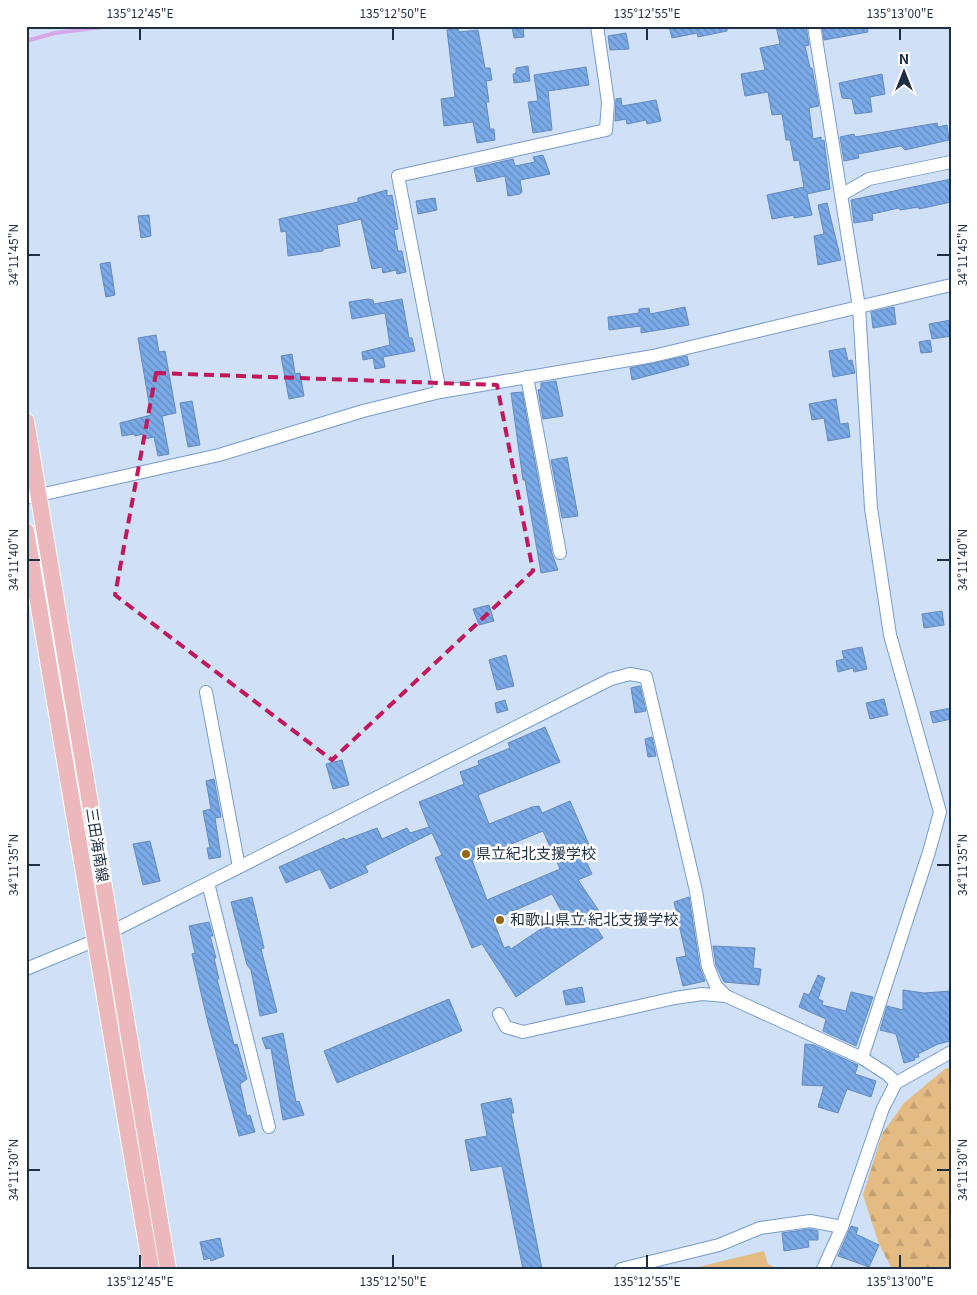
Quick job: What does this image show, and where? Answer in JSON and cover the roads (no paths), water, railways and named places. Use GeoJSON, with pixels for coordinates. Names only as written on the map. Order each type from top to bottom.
{"type":"FeatureCollection","features":[{"type":"Feature","properties":{"kind":"main road","name":"三田海南線"},"geometry":{"type":"LineString","coordinates":[[26,421],[33,497],[112,932],[168,1269]]}},
{"type":"Feature","properties":{"kind":"main road","name":"三田海南線"},"geometry":{"type":"LineString","coordinates":[[26,530],[151,1269]]}},
{"type":"Feature","properties":{"kind":"street"},"geometry":{"type":"LineString","coordinates":[[440,392],[398,176],[606,130],[608,102],[597,26]]}},
{"type":"Feature","properties":{"kind":"street"},"geometry":{"type":"LineString","coordinates":[[814,26],[859,307],[871,508],[890,634],[940,812],[929,852],[862,1058]]}},
{"type":"Feature","properties":{"kind":"street"},"geometry":{"type":"LineString","coordinates":[[841,195],[869,179],[951,162]]}},
{"type":"Feature","properties":{"kind":"street"},"geometry":{"type":"LineString","coordinates":[[33,497],[219,455],[363,411],[440,392],[653,356],[951,285]]}},
{"type":"Feature","properties":{"kind":"street"},"geometry":{"type":"LineString","coordinates":[[527,377],[560,553]]}},
{"type":"Feature","properties":{"kind":"street"},"geometry":{"type":"LineString","coordinates":[[26,969],[96,940],[611,679],[630,674],[646,677],[696,891],[708,968],[716,986],[726,996]]}},
{"type":"Feature","properties":{"kind":"street"},"geometry":{"type":"LineString","coordinates":[[206,692],[239,867]]}},
{"type":"Feature","properties":{"kind":"street"},"geometry":{"type":"LineString","coordinates":[[208,883],[269,1127]]}},
{"type":"Feature","properties":{"kind":"street"},"geometry":{"type":"LineString","coordinates":[[499,1014],[506,1027],[523,1032],[674,998],[702,994],[726,996],[862,1058],[888,1074],[896,1083]]}},
{"type":"Feature","properties":{"kind":"street"},"geometry":{"type":"LineString","coordinates":[[823,1269],[842,1227],[883,1108],[896,1083],[951,1052]]}},
{"type":"Feature","properties":{"kind":"street"},"geometry":{"type":"LineString","coordinates":[[621,1269],[719,1245],[760,1228],[810,1221],[842,1227]]}},
{"type":"Feature","properties":{"kind":"waterway"},"geometry":{"type":"LineString","coordinates":[[26,41],[55,33],[110,26]]}},
{"type":"Feature","properties":{"kind":"place","name":"県立紀北支援学校"},"geometry":{"type":"Point","coordinates":[466,854]}},
{"type":"Feature","properties":{"kind":"place","name":"和歌山県立 紀北支援学校"},"geometry":{"type":"Point","coordinates":[500,920]}}]}
